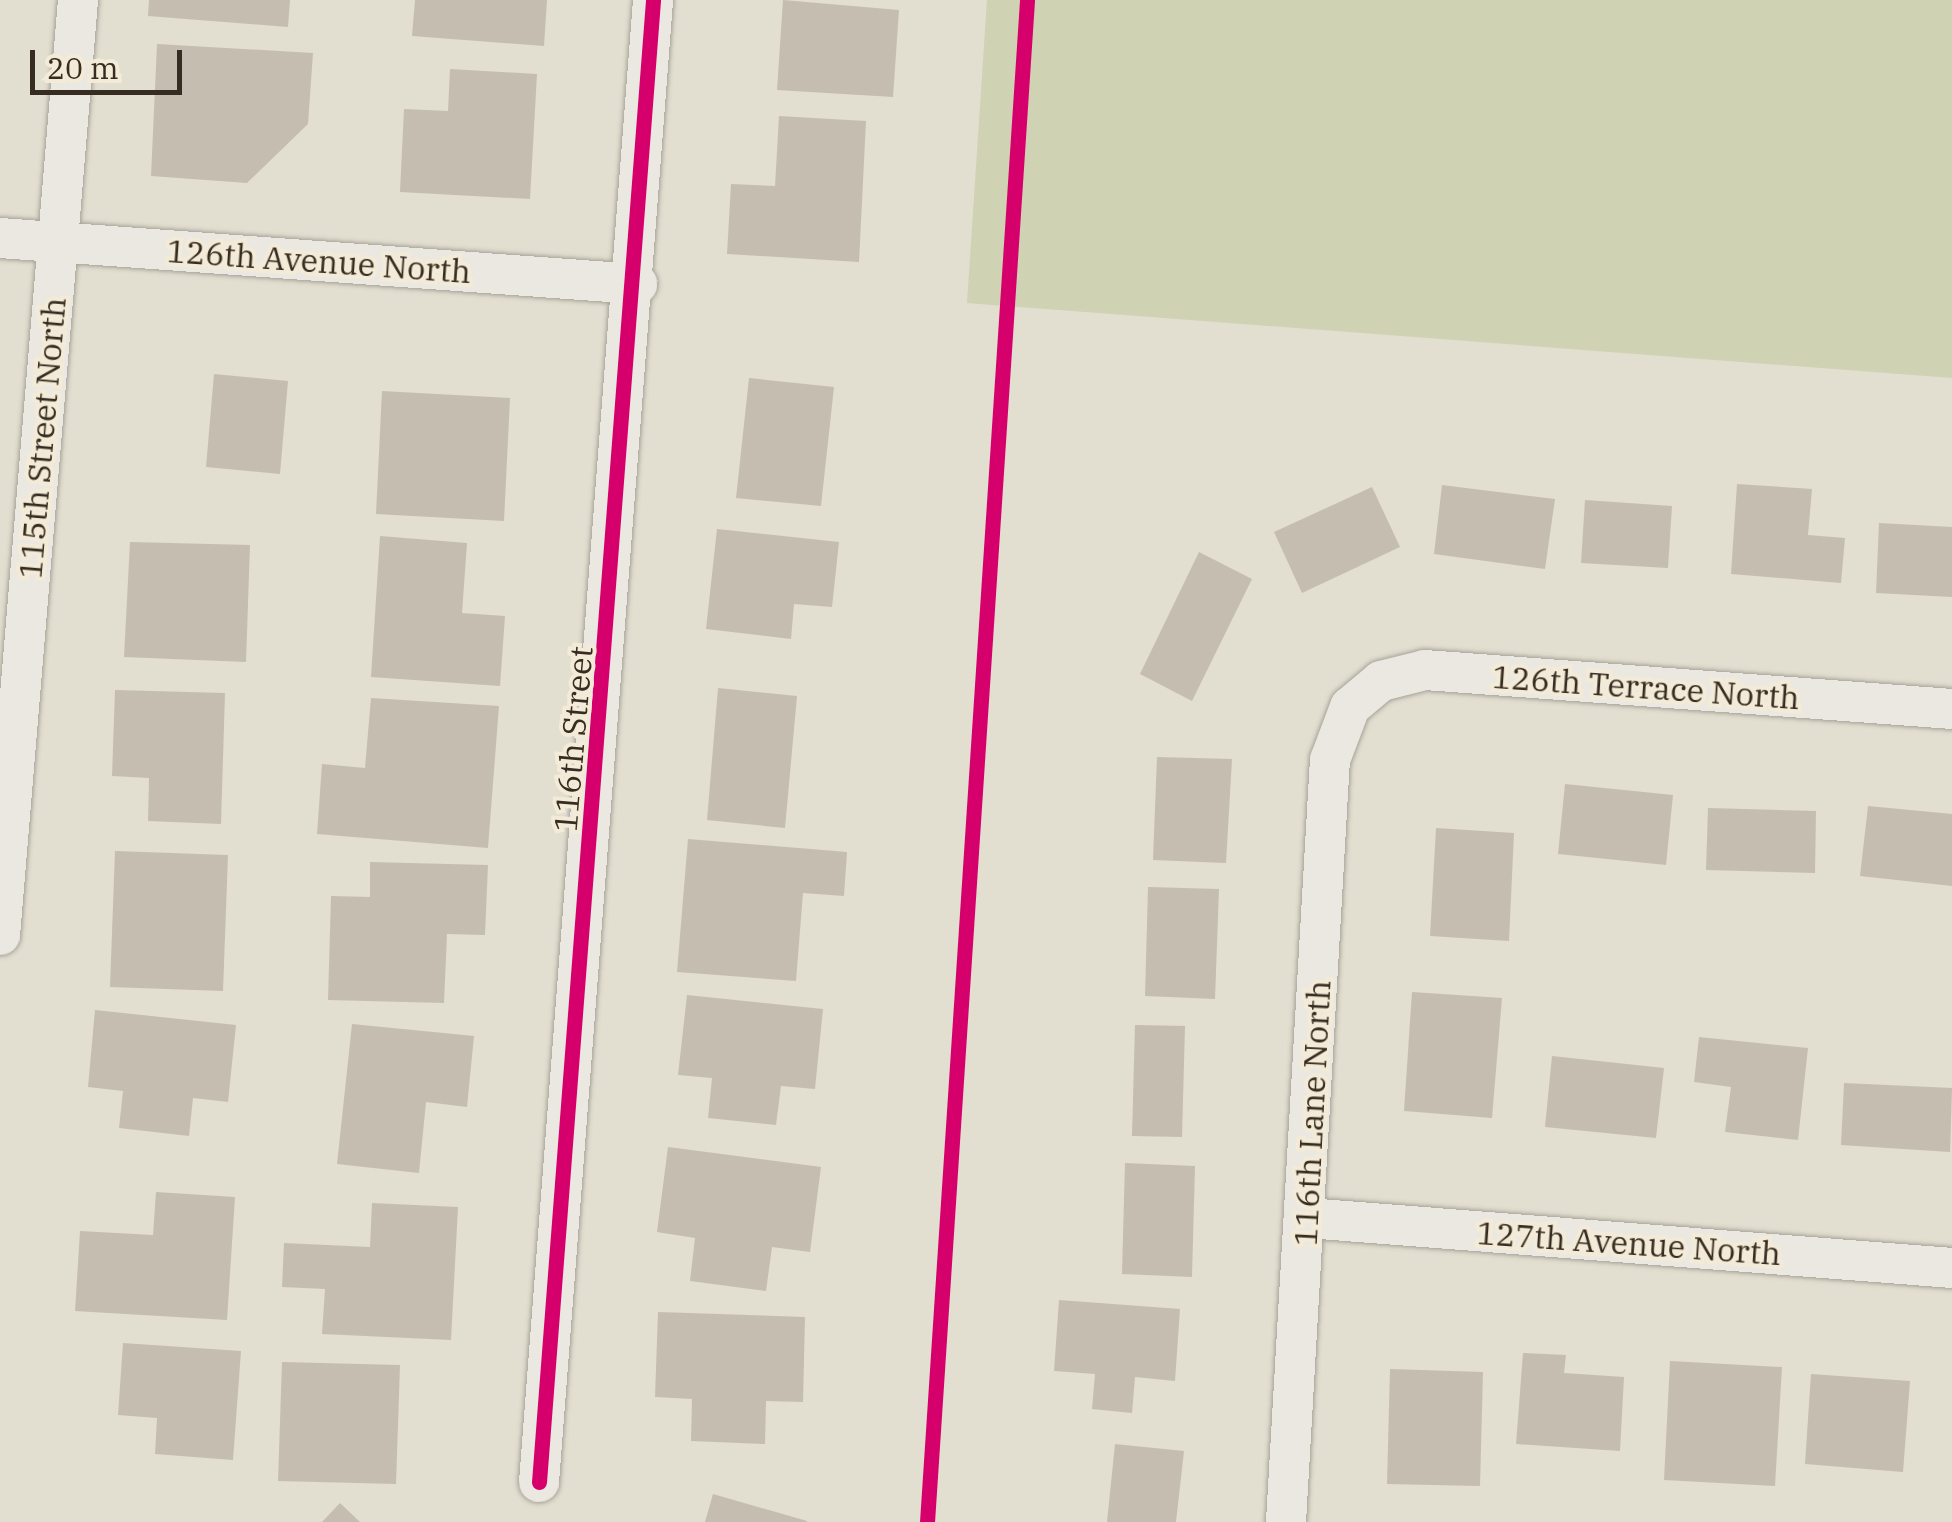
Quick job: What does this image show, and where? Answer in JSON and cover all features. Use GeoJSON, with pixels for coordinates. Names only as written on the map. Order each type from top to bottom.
{"type":"FeatureCollection","features":[{"type":"Feature","properties":{"kind":"street","name":"115th Street North"},"geometry":{"type":"LineString","coordinates":[[0,935],[78,0]]}},
{"type":"Feature","properties":{"kind":"street","name":"116th Street"},"geometry":{"type":"LineString","coordinates":[[539,1482],[638,284],[653,0]]}},
{"type":"Feature","properties":{"kind":"street","name":"126th Avenue North"},"geometry":{"type":"LineString","coordinates":[[0,238],[638,284]]}},
{"type":"Feature","properties":{"kind":"street","name":"126th Terrace North"},"geometry":{"type":"LineString","coordinates":[[1350,706],[1381,681],[1425,670],[1952,710]]}},
{"type":"Feature","properties":{"kind":"street","name":"116th Lane North"},"geometry":{"type":"LineString","coordinates":[[1286,1522],[1330,760],[1350,706]]}},
{"type":"Feature","properties":{"kind":"street","name":"127th Avenue North"},"geometry":{"type":"LineString","coordinates":[[1306,1218],[1952,1268]]}},
{"type":"Feature","properties":{"kind":"green space"},"geometry":{"type":"Polygon","coordinates":[[[987,0],[1952,0],[1952,378],[967,303],[987,0]]]}},
{"type":"Feature","properties":{"kind":"building"},"geometry":{"type":"Polygon","coordinates":[[[149,0],[290,0],[288,27],[148,16],[149,0]]]}},
{"type":"Feature","properties":{"kind":"building"},"geometry":{"type":"Polygon","coordinates":[[[415,0],[547,0],[544,46],[412,36],[415,0]]]}},
{"type":"Feature","properties":{"kind":"building"},"geometry":{"type":"Polygon","coordinates":[[[783,0],[899,10],[893,97],[777,90],[783,0]]]}},
{"type":"Feature","properties":{"kind":"building"},"geometry":{"type":"Polygon","coordinates":[[[157,44],[313,53],[308,124],[247,183],[151,176],[157,44]]]}},
{"type":"Feature","properties":{"kind":"building"},"geometry":{"type":"Polygon","coordinates":[[[450,69],[537,74],[530,199],[400,192],[404,109],[448,111],[450,69]]]}},
{"type":"Feature","properties":{"kind":"building"},"geometry":{"type":"Polygon","coordinates":[[[779,116],[866,121],[859,262],[727,254],[731,184],[775,186],[779,116]]]}},
{"type":"Feature","properties":{"kind":"building"},"geometry":{"type":"Polygon","coordinates":[[[214,374],[288,381],[280,474],[206,467],[214,374]]]}},
{"type":"Feature","properties":{"kind":"building"},"geometry":{"type":"Polygon","coordinates":[[[749,378],[834,387],[821,506],[736,498],[749,378]]]}},
{"type":"Feature","properties":{"kind":"building"},"geometry":{"type":"Polygon","coordinates":[[[382,391],[510,398],[504,521],[376,514],[382,391]]]}},
{"type":"Feature","properties":{"kind":"building"},"geometry":{"type":"Polygon","coordinates":[[[1737,484],[1812,489],[1808,535],[1845,538],[1841,583],[1731,574],[1737,484]]]}},
{"type":"Feature","properties":{"kind":"building"},"geometry":{"type":"Polygon","coordinates":[[[1442,485],[1555,499],[1545,569],[1434,554],[1442,485]]]}},
{"type":"Feature","properties":{"kind":"building"},"geometry":{"type":"Polygon","coordinates":[[[1372,487],[1400,547],[1302,593],[1274,532],[1372,487]]]}},
{"type":"Feature","properties":{"kind":"building"},"geometry":{"type":"Polygon","coordinates":[[[1585,500],[1672,506],[1668,568],[1581,563],[1585,500]]]}},
{"type":"Feature","properties":{"kind":"building"},"geometry":{"type":"Polygon","coordinates":[[[1879,523],[1952,527],[1952,597],[1876,593],[1879,523]]]}},
{"type":"Feature","properties":{"kind":"building"},"geometry":{"type":"Polygon","coordinates":[[[717,529],[839,542],[832,607],[794,604],[791,639],[706,629],[717,529]]]}},
{"type":"Feature","properties":{"kind":"building"},"geometry":{"type":"Polygon","coordinates":[[[380,536],[467,543],[462,613],[505,616],[500,686],[371,677],[380,536]]]}},
{"type":"Feature","properties":{"kind":"building"},"geometry":{"type":"Polygon","coordinates":[[[130,542],[250,545],[246,662],[124,657],[130,542]]]}},
{"type":"Feature","properties":{"kind":"building"},"geometry":{"type":"Polygon","coordinates":[[[1199,552],[1252,579],[1192,701],[1140,674],[1199,552]]]}},
{"type":"Feature","properties":{"kind":"building"},"geometry":{"type":"Polygon","coordinates":[[[718,688],[797,696],[785,828],[707,820],[718,688]]]}},
{"type":"Feature","properties":{"kind":"building"},"geometry":{"type":"Polygon","coordinates":[[[115,690],[225,693],[221,824],[148,821],[149,778],[112,776],[115,690]]]}},
{"type":"Feature","properties":{"kind":"building"},"geometry":{"type":"Polygon","coordinates":[[[371,698],[499,706],[488,848],[317,834],[322,764],[365,768],[371,698]]]}},
{"type":"Feature","properties":{"kind":"building"},"geometry":{"type":"Polygon","coordinates":[[[1157,757],[1232,759],[1226,863],[1153,860],[1157,757]]]}},
{"type":"Feature","properties":{"kind":"building"},"geometry":{"type":"Polygon","coordinates":[[[1565,784],[1673,795],[1666,865],[1558,854],[1565,784]]]}},
{"type":"Feature","properties":{"kind":"building"},"geometry":{"type":"Polygon","coordinates":[[[1868,806],[1952,814],[1952,886],[1860,876],[1868,806]]]}},
{"type":"Feature","properties":{"kind":"building"},"geometry":{"type":"Polygon","coordinates":[[[1708,808],[1816,811],[1815,873],[1706,870],[1708,808]]]}},
{"type":"Feature","properties":{"kind":"building"},"geometry":{"type":"Polygon","coordinates":[[[1436,828],[1514,833],[1509,941],[1430,936],[1436,828]]]}},
{"type":"Feature","properties":{"kind":"building"},"geometry":{"type":"Polygon","coordinates":[[[688,839],[847,852],[844,896],[803,893],[796,981],[677,972],[688,839]]]}},
{"type":"Feature","properties":{"kind":"building"},"geometry":{"type":"Polygon","coordinates":[[[115,851],[228,855],[223,991],[110,987],[115,851]]]}},
{"type":"Feature","properties":{"kind":"building"},"geometry":{"type":"Polygon","coordinates":[[[370,862],[488,865],[485,935],[447,934],[444,1003],[328,1000],[331,896],[370,897],[370,862]]]}},
{"type":"Feature","properties":{"kind":"building"},"geometry":{"type":"Polygon","coordinates":[[[1148,887],[1219,889],[1215,999],[1145,996],[1148,887]]]}},
{"type":"Feature","properties":{"kind":"building"},"geometry":{"type":"Polygon","coordinates":[[[1412,992],[1502,998],[1492,1118],[1404,1111],[1412,992]]]}},
{"type":"Feature","properties":{"kind":"building"},"geometry":{"type":"Polygon","coordinates":[[[687,995],[823,1009],[815,1089],[781,1086],[776,1125],[708,1118],[712,1078],[678,1075],[687,995]]]}},
{"type":"Feature","properties":{"kind":"building"},"geometry":{"type":"Polygon","coordinates":[[[95,1010],[236,1025],[228,1102],[193,1098],[189,1136],[119,1128],[123,1091],[88,1087],[95,1010]]]}},
{"type":"Feature","properties":{"kind":"building"},"geometry":{"type":"Polygon","coordinates":[[[352,1024],[474,1036],[467,1107],[426,1102],[419,1173],[337,1164],[352,1024]]]}},
{"type":"Feature","properties":{"kind":"building"},"geometry":{"type":"Polygon","coordinates":[[[1135,1025],[1185,1026],[1182,1137],[1132,1136],[1135,1025]]]}},
{"type":"Feature","properties":{"kind":"building"},"geometry":{"type":"Polygon","coordinates":[[[1699,1037],[1808,1048],[1798,1140],[1725,1132],[1731,1087],[1694,1082],[1699,1037]]]}},
{"type":"Feature","properties":{"kind":"building"},"geometry":{"type":"Polygon","coordinates":[[[1552,1056],[1664,1068],[1656,1138],[1545,1127],[1552,1056]]]}},
{"type":"Feature","properties":{"kind":"building"},"geometry":{"type":"Polygon","coordinates":[[[1844,1083],[1952,1088],[1950,1152],[1841,1145],[1844,1083]]]}},
{"type":"Feature","properties":{"kind":"building"},"geometry":{"type":"Polygon","coordinates":[[[668,1147],[821,1167],[810,1252],[772,1247],[766,1291],[690,1281],[695,1238],[657,1232],[668,1147]]]}},
{"type":"Feature","properties":{"kind":"building"},"geometry":{"type":"Polygon","coordinates":[[[1125,1163],[1195,1166],[1192,1277],[1122,1274],[1125,1163]]]}},
{"type":"Feature","properties":{"kind":"building"},"geometry":{"type":"Polygon","coordinates":[[[156,1192],[235,1197],[227,1320],[75,1311],[80,1231],[153,1235],[156,1192]]]}},
{"type":"Feature","properties":{"kind":"building"},"geometry":{"type":"Polygon","coordinates":[[[372,1203],[458,1207],[451,1340],[322,1334],[325,1289],[282,1287],[284,1243],[370,1247],[372,1203]]]}},
{"type":"Feature","properties":{"kind":"building"},"geometry":{"type":"Polygon","coordinates":[[[1059,1300],[1180,1309],[1175,1381],[1135,1377],[1132,1413],[1092,1409],[1095,1374],[1054,1371],[1059,1300]]]}},
{"type":"Feature","properties":{"kind":"building"},"geometry":{"type":"Polygon","coordinates":[[[658,1312],[805,1317],[803,1402],[766,1401],[765,1444],[691,1441],[692,1399],[655,1397],[658,1312]]]}},
{"type":"Feature","properties":{"kind":"building"},"geometry":{"type":"Polygon","coordinates":[[[123,1343],[241,1351],[233,1460],[155,1454],[157,1418],[118,1415],[123,1343]]]}},
{"type":"Feature","properties":{"kind":"building"},"geometry":{"type":"Polygon","coordinates":[[[1523,1353],[1566,1355],[1564,1373],[1624,1377],[1620,1451],[1516,1444],[1523,1353]]]}},
{"type":"Feature","properties":{"kind":"building"},"geometry":{"type":"Polygon","coordinates":[[[1670,1361],[1782,1367],[1775,1486],[1664,1480],[1670,1361]]]}},
{"type":"Feature","properties":{"kind":"building"},"geometry":{"type":"Polygon","coordinates":[[[282,1362],[400,1365],[396,1484],[278,1481],[282,1362]]]}},
{"type":"Feature","properties":{"kind":"building"},"geometry":{"type":"Polygon","coordinates":[[[1390,1369],[1483,1372],[1480,1486],[1387,1484],[1390,1369]]]}},
{"type":"Feature","properties":{"kind":"building"},"geometry":{"type":"Polygon","coordinates":[[[1811,1374],[1910,1381],[1903,1472],[1805,1464],[1811,1374]]]}},
{"type":"Feature","properties":{"kind":"building"},"geometry":{"type":"Polygon","coordinates":[[[1115,1444],[1184,1451],[1176,1522],[1107,1522],[1115,1444]]]}},
{"type":"Feature","properties":{"kind":"building"},"geometry":{"type":"Polygon","coordinates":[[[713,1494],[807,1521],[807,1522],[705,1522],[713,1494]]]}},
{"type":"Feature","properties":{"kind":"building"},"geometry":{"type":"Polygon","coordinates":[[[340,1503],[360,1522],[322,1522],[340,1503]]]}},
{"type":"Feature","properties":{"kind":"cycle path"},"geometry":{"type":"LineString","coordinates":[[539,1482],[653,0]]}},
{"type":"Feature","properties":{"kind":"cycle path"},"geometry":{"type":"LineString","coordinates":[[927,1522],[1027,0]]}}]}
